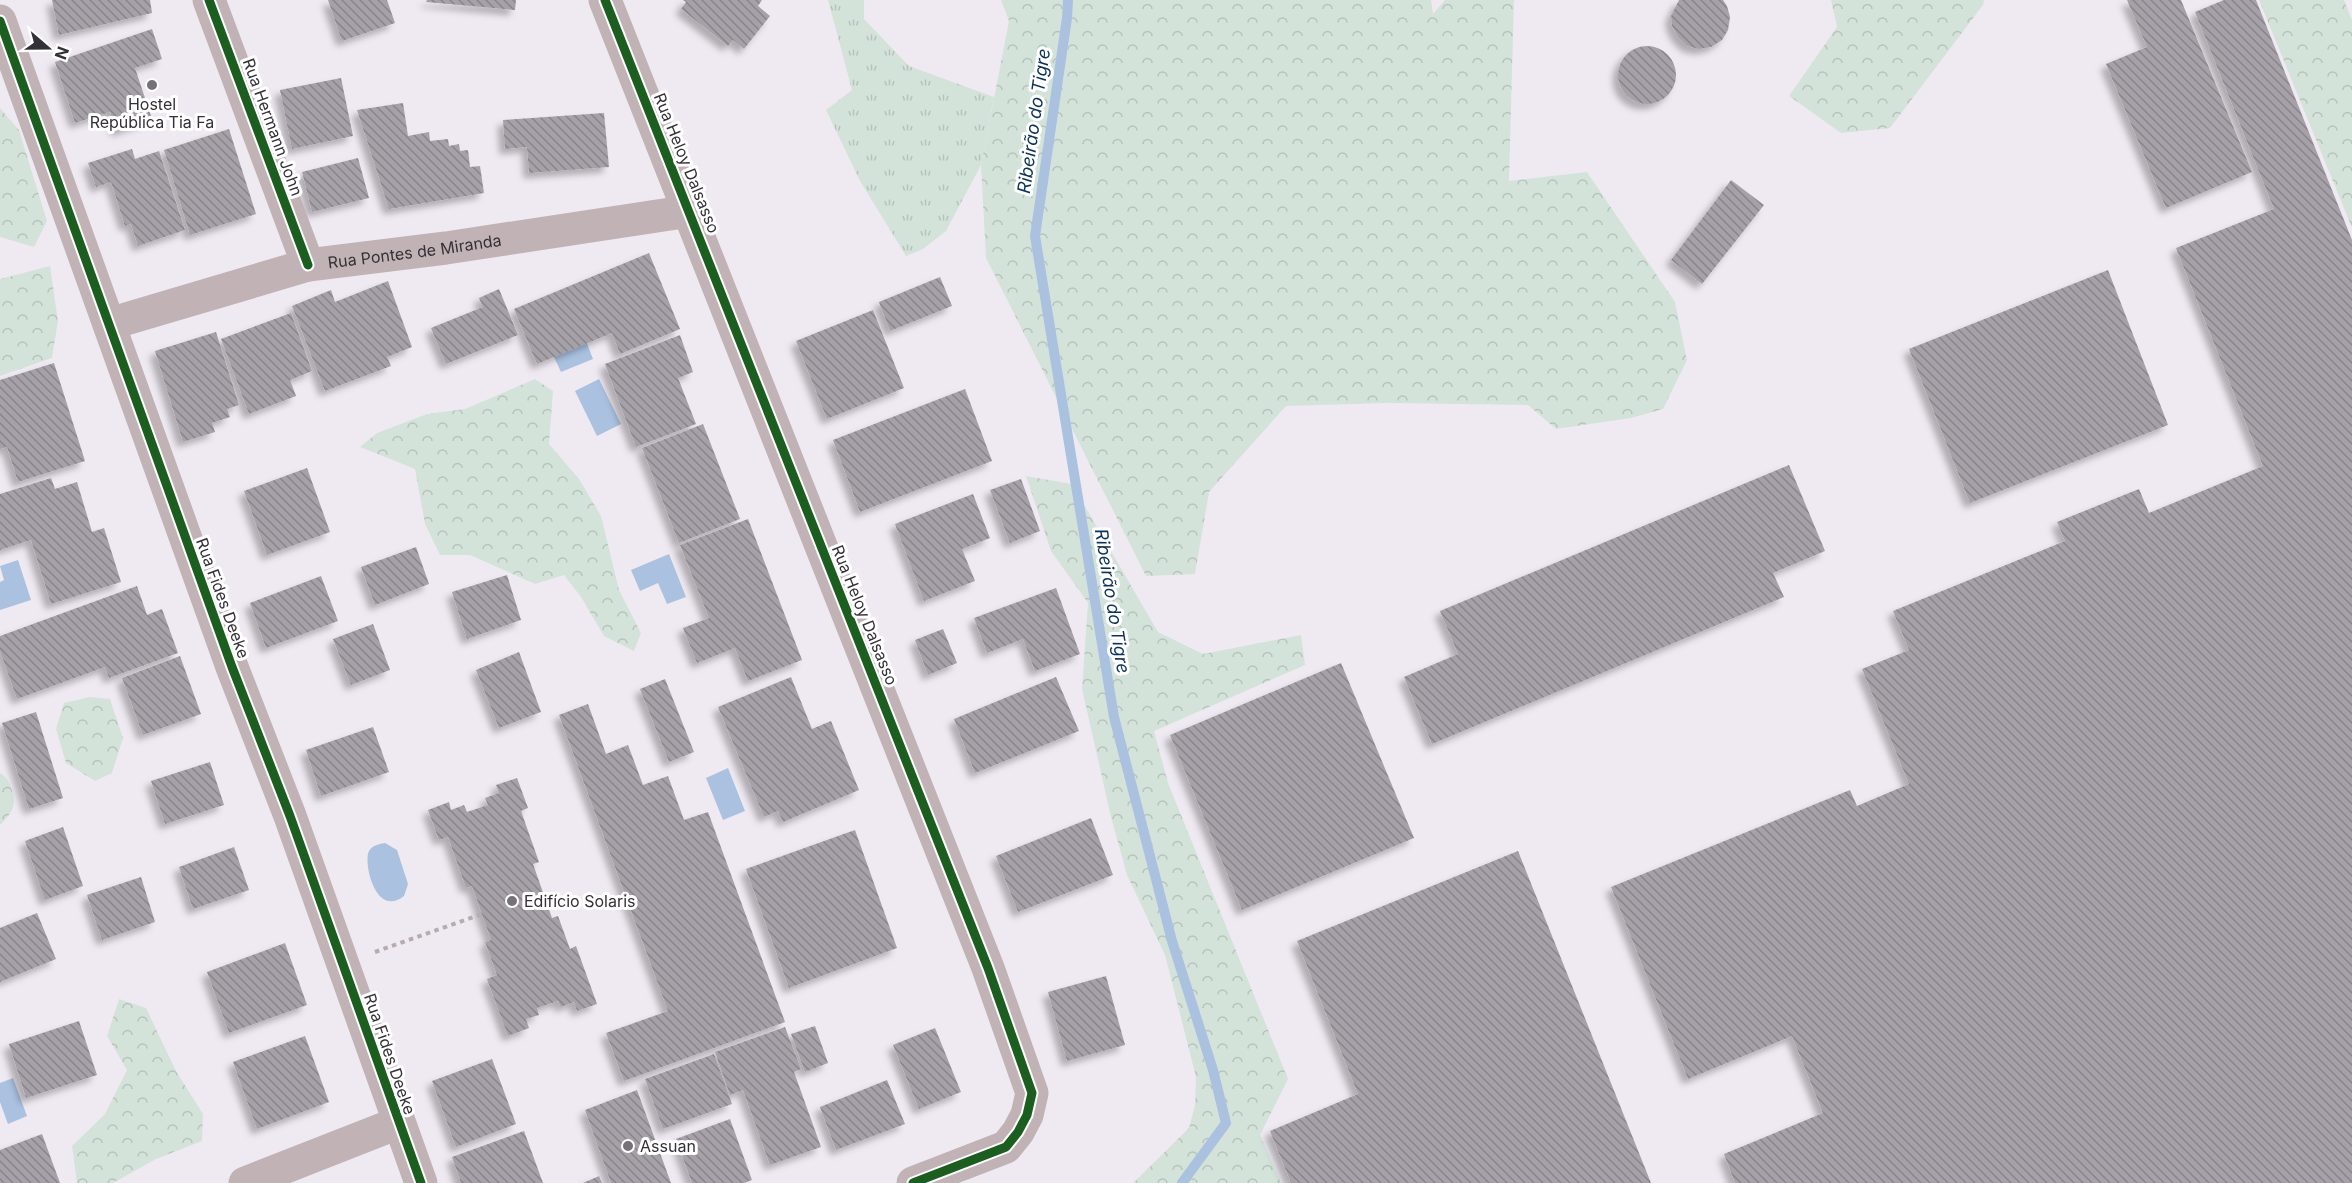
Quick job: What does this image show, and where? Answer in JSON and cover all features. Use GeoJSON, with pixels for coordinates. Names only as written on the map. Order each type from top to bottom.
{"type":"FeatureCollection","features":[{"type":"Feature","properties":{"kind":"street","name":"Rua Hermann John"},"geometry":{"type":"LineString","coordinates":[[209,0],[308,265]]}},
{"type":"Feature","properties":{"kind":"street","name":"Rua Heloy Dalsasso"},"geometry":{"type":"LineString","coordinates":[[606,0],[988,968],[1032,1093],[1027,1115],[1018,1132],[1006,1147],[913,1183]]}},
{"type":"Feature","properties":{"kind":"street","name":"Rua Fides Deeke"},"geometry":{"type":"LineString","coordinates":[[0,21],[228,656],[290,816],[421,1183]]}},
{"type":"Feature","properties":{"kind":"street","name":"Rua Pontes de Miranda"},"geometry":{"type":"LineString","coordinates":[[109,324],[308,265],[446,248],[690,211]]}},
{"type":"Feature","properties":{"kind":"street"},"geometry":{"type":"LineString","coordinates":[[245,1183],[398,1122]]}},
{"type":"Feature","properties":{"kind":"path"},"geometry":{"type":"LineString","coordinates":[[343,964],[482,914]]}},
{"type":"Feature","properties":{"kind":"green space"},"geometry":{"type":"Polygon","coordinates":[[[828,0],[864,0],[864,19],[909,66],[994,97],[981,165],[946,231],[923,249],[906,256],[860,181],[826,110],[852,90],[828,0]]]}},
{"type":"Feature","properties":{"kind":"green space"},"geometry":{"type":"Polygon","coordinates":[[[1001,0],[1431,0],[1433,14],[1445,0],[1514,0],[1509,181],[1587,172],[1675,302],[1687,360],[1663,409],[1631,418],[1556,429],[1528,405],[1388,403],[1286,406],[1209,492],[1195,574],[1146,576],[986,258],[981,165],[1009,21],[1001,0]]]}},
{"type":"Feature","properties":{"kind":"green space"},"geometry":{"type":"Polygon","coordinates":[[[1831,0],[1984,0],[1983,5],[1890,128],[1841,133],[1789,96],[1837,27],[1831,0]]]}},
{"type":"Feature","properties":{"kind":"green space"},"geometry":{"type":"Polygon","coordinates":[[[2259,0],[2344,0],[2352,20],[2352,228],[2259,0]]]}},
{"type":"Feature","properties":{"kind":"green space"},"geometry":{"type":"Polygon","coordinates":[[[0,108],[19,130],[47,221],[34,247],[0,237],[0,108]]]}},
{"type":"Feature","properties":{"kind":"green space"},"geometry":{"type":"Polygon","coordinates":[[[50,266],[58,321],[52,358],[0,376],[0,279],[50,266]]]}},
{"type":"Feature","properties":{"kind":"green space"},"geometry":{"type":"Polygon","coordinates":[[[535,379],[553,391],[549,444],[579,479],[601,516],[619,590],[641,633],[634,651],[604,636],[581,597],[564,575],[535,584],[470,555],[440,555],[425,524],[415,469],[360,447],[377,433],[427,414],[465,409],[535,379]]]}},
{"type":"Feature","properties":{"kind":"green space"},"geometry":{"type":"Polygon","coordinates":[[[1026,476],[1072,484],[1158,632],[1203,654],[1301,635],[1305,665],[1154,731],[1168,783],[1288,1079],[1260,1135],[1281,1183],[1133,1183],[1189,1128],[1195,1105],[1196,1077],[1165,955],[1127,875],[1111,817],[1082,689],[1088,603],[1051,551],[1026,476]]]}},
{"type":"Feature","properties":{"kind":"green space"},"geometry":{"type":"Polygon","coordinates":[[[90,697],[110,699],[123,738],[112,773],[95,781],[66,763],[56,729],[64,703],[90,697]]]}},
{"type":"Feature","properties":{"kind":"green space"},"geometry":{"type":"Polygon","coordinates":[[[0,773],[8,781],[14,804],[11,813],[0,825],[0,773]]]}},
{"type":"Feature","properties":{"kind":"green space"},"geometry":{"type":"Polygon","coordinates":[[[119,999],[146,1008],[176,1071],[203,1114],[202,1141],[156,1159],[113,1183],[77,1183],[72,1146],[105,1114],[127,1070],[107,1036],[119,999]]]}},
{"type":"Feature","properties":{"kind":"water"},"geometry":{"type":"Polygon","coordinates":[[[586,341],[593,359],[561,372],[553,355],[586,341]]]}},
{"type":"Feature","properties":{"kind":"water"},"geometry":{"type":"Polygon","coordinates":[[[599,379],[621,424],[597,436],[575,391],[599,379]]]}},
{"type":"Feature","properties":{"kind":"water"},"geometry":{"type":"Polygon","coordinates":[[[669,554],[686,597],[667,604],[658,583],[640,591],[631,570],[669,554]]]}},
{"type":"Feature","properties":{"kind":"water"},"geometry":{"type":"Polygon","coordinates":[[[18,560],[31,600],[0,610],[0,582],[4,580],[0,566],[18,560]]]}},
{"type":"Feature","properties":{"kind":"water"},"geometry":{"type":"Polygon","coordinates":[[[728,768],[745,811],[723,820],[706,778],[728,768]]]}},
{"type":"Feature","properties":{"kind":"water"},"geometry":{"type":"Polygon","coordinates":[[[385,843],[397,850],[408,884],[404,896],[394,901],[385,900],[379,895],[373,886],[368,865],[369,851],[378,844],[385,843]]]}},
{"type":"Feature","properties":{"kind":"water"},"geometry":{"type":"Polygon","coordinates":[[[13,1078],[27,1116],[8,1124],[0,1102],[0,1083],[13,1078]]]}},
{"type":"Feature","properties":{"kind":"building"},"geometry":{"type":"Polygon","coordinates":[[[52,0],[150,0],[152,13],[59,35],[52,0]]]}},
{"type":"Feature","properties":{"kind":"building"},"geometry":{"type":"Polygon","coordinates":[[[328,0],[387,0],[395,23],[342,41],[328,0]]]}},
{"type":"Feature","properties":{"kind":"building"},"geometry":{"type":"Polygon","coordinates":[[[427,0],[516,0],[515,10],[426,2],[427,0]]]}},
{"type":"Feature","properties":{"kind":"building"},"geometry":{"type":"Polygon","coordinates":[[[683,0],[762,0],[758,6],[770,16],[744,49],[733,40],[728,46],[681,9],[686,2],[683,0]]]}},
{"type":"Feature","properties":{"kind":"building"},"geometry":{"type":"Polygon","coordinates":[[[1679,0],[1723,0],[1730,17],[1728,30],[1722,40],[1711,47],[1699,49],[1687,46],[1672,26],[1671,16],[1679,0]]]}},
{"type":"Feature","properties":{"kind":"building"},"geometry":{"type":"Polygon","coordinates":[[[2127,0],[2181,0],[2252,172],[2166,208],[2106,64],[2147,47],[2127,0]]]}},
{"type":"Feature","properties":{"kind":"building"},"geometry":{"type":"Polygon","coordinates":[[[2224,0],[2256,0],[2352,240],[2352,1183],[1735,1183],[1724,1154],[1823,1113],[1792,1036],[1688,1079],[1611,887],[1850,790],[1857,806],[1909,784],[1862,669],[1909,650],[1893,611],[2065,541],[2057,522],[2139,489],[2149,513],[2263,466],[2176,248],[2274,209],[2195,12],[2224,0]]]}},
{"type":"Feature","properties":{"kind":"building"},"geometry":{"type":"Polygon","coordinates":[[[152,29],[162,59],[135,68],[152,119],[117,131],[110,112],[75,123],[55,62],[152,29]]]}},
{"type":"Feature","properties":{"kind":"building"},"geometry":{"type":"Polygon","coordinates":[[[1641,46],[1653,46],[1668,54],[1676,69],[1676,81],[1668,96],[1653,104],[1641,104],[1626,96],[1618,81],[1618,69],[1626,54],[1641,46]]]}},
{"type":"Feature","properties":{"kind":"building"},"geometry":{"type":"Polygon","coordinates":[[[341,78],[353,136],[292,149],[280,90],[341,78]]]}},
{"type":"Feature","properties":{"kind":"building"},"geometry":{"type":"Polygon","coordinates":[[[403,103],[408,136],[429,132],[430,141],[448,139],[449,146],[459,144],[460,151],[468,150],[470,167],[480,166],[484,193],[389,209],[357,110],[403,103]]]}},
{"type":"Feature","properties":{"kind":"building"},"geometry":{"type":"Polygon","coordinates":[[[604,113],[609,167],[529,173],[527,147],[505,149],[503,120],[604,113]]]}},
{"type":"Feature","properties":{"kind":"building"},"geometry":{"type":"Polygon","coordinates":[[[229,129],[256,214],[190,235],[164,150],[229,129]]]}},
{"type":"Feature","properties":{"kind":"building"},"geometry":{"type":"Polygon","coordinates":[[[132,149],[135,159],[159,151],[185,230],[138,246],[131,224],[125,226],[111,182],[96,187],[88,163],[132,149]]]}},
{"type":"Feature","properties":{"kind":"building"},"geometry":{"type":"Polygon","coordinates":[[[358,158],[369,198],[312,212],[302,172],[358,158]]]}},
{"type":"Feature","properties":{"kind":"building"},"geometry":{"type":"Polygon","coordinates":[[[1731,180],[1764,205],[1702,284],[1671,260],[1731,180]]]}},
{"type":"Feature","properties":{"kind":"building"},"geometry":{"type":"Polygon","coordinates":[[[649,253],[680,329],[620,354],[612,333],[537,364],[514,309],[649,253]]]}},
{"type":"Feature","properties":{"kind":"building"},"geometry":{"type":"Polygon","coordinates":[[[2108,270],[2168,425],[1970,503],[1909,349],[2108,270]]]}},
{"type":"Feature","properties":{"kind":"building"},"geometry":{"type":"Polygon","coordinates":[[[940,277],[952,306],[890,331],[879,302],[940,277]]]}},
{"type":"Feature","properties":{"kind":"building"},"geometry":{"type":"Polygon","coordinates":[[[388,281],[412,347],[387,357],[391,366],[325,391],[292,306],[331,290],[335,302],[388,281]]]}},
{"type":"Feature","properties":{"kind":"building"},"geometry":{"type":"Polygon","coordinates":[[[499,289],[518,335],[446,364],[431,328],[483,307],[479,298],[499,289]]]}},
{"type":"Feature","properties":{"kind":"building"},"geometry":{"type":"Polygon","coordinates":[[[873,310],[904,388],[827,419],[796,341],[873,310]]]}},
{"type":"Feature","properties":{"kind":"building"},"geometry":{"type":"Polygon","coordinates":[[[291,313],[312,371],[290,380],[296,396],[249,414],[221,339],[291,313]]]}},
{"type":"Feature","properties":{"kind":"building"},"geometry":{"type":"Polygon","coordinates":[[[216,332],[239,405],[227,409],[230,417],[212,423],[215,432],[183,442],[155,351],[216,332]]]}},
{"type":"Feature","properties":{"kind":"building"},"geometry":{"type":"Polygon","coordinates":[[[680,335],[693,372],[678,378],[696,424],[636,447],[605,364],[680,335]]]}},
{"type":"Feature","properties":{"kind":"building"},"geometry":{"type":"Polygon","coordinates":[[[54,363],[85,461],[18,482],[7,447],[0,449],[0,380],[54,363]]]}},
{"type":"Feature","properties":{"kind":"building"},"geometry":{"type":"Polygon","coordinates":[[[965,389],[992,461],[860,512],[833,440],[965,389]]]}},
{"type":"Feature","properties":{"kind":"building"},"geometry":{"type":"Polygon","coordinates":[[[703,424],[740,519],[679,543],[642,448],[703,424]]]}},
{"type":"Feature","properties":{"kind":"building"},"geometry":{"type":"Polygon","coordinates":[[[1789,465],[1825,551],[1773,573],[1784,597],[1432,744],[1404,677],[1458,654],[1440,611],[1789,465]]]}},
{"type":"Feature","properties":{"kind":"building"},"geometry":{"type":"Polygon","coordinates":[[[307,468],[330,532],[267,555],[244,491],[307,468]]]}},
{"type":"Feature","properties":{"kind":"building"},"geometry":{"type":"Polygon","coordinates":[[[51,478],[55,489],[77,482],[92,532],[104,528],[121,582],[51,604],[31,540],[0,550],[0,494],[51,478]]]}},
{"type":"Feature","properties":{"kind":"building"},"geometry":{"type":"Polygon","coordinates":[[[1021,479],[1040,531],[1010,543],[990,490],[1021,479]]]}},
{"type":"Feature","properties":{"kind":"building"},"geometry":{"type":"Polygon","coordinates":[[[973,494],[990,538],[962,549],[975,581],[924,601],[895,524],[973,494]]]}},
{"type":"Feature","properties":{"kind":"building"},"geometry":{"type":"Polygon","coordinates":[[[748,519],[802,660],[748,681],[735,648],[697,663],[683,628],[709,618],[680,545],[748,519]]]}},
{"type":"Feature","properties":{"kind":"building"},"geometry":{"type":"Polygon","coordinates":[[[416,547],[429,584],[375,605],[361,567],[416,547]]]}},
{"type":"Feature","properties":{"kind":"building"},"geometry":{"type":"Polygon","coordinates":[[[507,575],[521,620],[467,639],[452,592],[507,575]]]}},
{"type":"Feature","properties":{"kind":"building"},"geometry":{"type":"Polygon","coordinates":[[[321,576],[338,621],[266,648],[250,603],[321,576]]]}},
{"type":"Feature","properties":{"kind":"building"},"geometry":{"type":"Polygon","coordinates":[[[137,586],[147,615],[162,609],[178,653],[109,678],[105,667],[17,699],[0,651],[0,636],[137,586]]]}},
{"type":"Feature","properties":{"kind":"building"},"geometry":{"type":"Polygon","coordinates":[[[1056,588],[1080,654],[1035,671],[1023,639],[987,653],[974,618],[1056,588]]]}},
{"type":"Feature","properties":{"kind":"building"},"geometry":{"type":"Polygon","coordinates":[[[373,624],[390,670],[351,685],[333,639],[373,624]]]}},
{"type":"Feature","properties":{"kind":"building"},"geometry":{"type":"Polygon","coordinates":[[[943,629],[957,663],[928,675],[915,640],[943,629]]]}},
{"type":"Feature","properties":{"kind":"building"},"geometry":{"type":"Polygon","coordinates":[[[519,652],[541,712],[499,728],[476,670],[519,652]]]}},
{"type":"Feature","properties":{"kind":"building"},"geometry":{"type":"Polygon","coordinates":[[[180,656],[201,714],[143,735],[122,678],[180,656]]]}},
{"type":"Feature","properties":{"kind":"building"},"geometry":{"type":"Polygon","coordinates":[[[1341,663],[1414,838],[1242,910],[1170,735],[1341,663]]]}},
{"type":"Feature","properties":{"kind":"building"},"geometry":{"type":"Polygon","coordinates":[[[791,677],[812,729],[831,721],[859,790],[783,822],[778,811],[764,817],[718,707],[791,677]]]}},
{"type":"Feature","properties":{"kind":"building"},"geometry":{"type":"Polygon","coordinates":[[[1056,677],[1079,731],[975,773],[954,719],[1056,677]]]}},
{"type":"Feature","properties":{"kind":"building"},"geometry":{"type":"Polygon","coordinates":[[[665,679],[694,752],[669,762],[640,689],[665,679]]]}},
{"type":"Feature","properties":{"kind":"building"},"geometry":{"type":"Polygon","coordinates":[[[588,704],[606,754],[628,745],[643,785],[668,776],[684,820],[708,812],[785,1022],[624,1081],[606,1033],[668,1011],[559,715],[588,704]]]}},
{"type":"Feature","properties":{"kind":"building"},"geometry":{"type":"Polygon","coordinates":[[[36,712],[63,798],[29,809],[2,723],[36,712]]]}},
{"type":"Feature","properties":{"kind":"building"},"geometry":{"type":"Polygon","coordinates":[[[373,727],[389,772],[321,796],[306,750],[373,727]]]}},
{"type":"Feature","properties":{"kind":"building"},"geometry":{"type":"Polygon","coordinates":[[[210,762],[224,805],[165,824],[151,781],[210,762]]]}},
{"type":"Feature","properties":{"kind":"building","name":"Edifício Solaris"},"geometry":{"type":"Polygon","coordinates":[[[517,778],[528,808],[521,811],[539,862],[533,864],[552,918],[558,916],[570,949],[576,946],[597,1004],[577,1011],[574,1002],[561,1007],[558,1001],[537,1008],[539,1015],[526,1019],[529,1028],[508,1036],[487,979],[497,975],[485,942],[491,940],[472,886],[466,888],[448,837],[439,840],[428,810],[449,802],[451,810],[464,805],[467,812],[488,805],[485,798],[499,793],[496,785],[517,778]]]}},
{"type":"Feature","properties":{"kind":"building"},"geometry":{"type":"Polygon","coordinates":[[[1091,818],[1113,875],[1018,912],[996,856],[1091,818]]]}},
{"type":"Feature","properties":{"kind":"building"},"geometry":{"type":"Polygon","coordinates":[[[63,827],[83,886],[45,900],[25,841],[63,827]]]}},
{"type":"Feature","properties":{"kind":"building"},"geometry":{"type":"Polygon","coordinates":[[[855,830],[897,948],[789,988],[746,869],[855,830]]]}},
{"type":"Feature","properties":{"kind":"building"},"geometry":{"type":"Polygon","coordinates":[[[234,847],[249,890],[193,909],[179,867],[234,847]]]}},
{"type":"Feature","properties":{"kind":"building"},"geometry":{"type":"Polygon","coordinates":[[[1518,851],[1651,1183],[1291,1183],[1270,1131],[1358,1094],[1297,941],[1518,851]]]}},
{"type":"Feature","properties":{"kind":"building"},"geometry":{"type":"Polygon","coordinates":[[[141,877],[155,922],[102,940],[87,895],[141,877]]]}},
{"type":"Feature","properties":{"kind":"building"},"geometry":{"type":"Polygon","coordinates":[[[37,913],[56,959],[0,982],[0,928],[37,913]]]}},
{"type":"Feature","properties":{"kind":"building"},"geometry":{"type":"Polygon","coordinates":[[[285,943],[307,1005],[229,1033],[207,972],[285,943]]]}},
{"type":"Feature","properties":{"kind":"building"},"geometry":{"type":"Polygon","coordinates":[[[1106,976],[1125,1045],[1067,1061],[1048,992],[1106,976]]]}},
{"type":"Feature","properties":{"kind":"building"},"geometry":{"type":"Polygon","coordinates":[[[79,1021],[97,1075],[26,1098],[9,1044],[79,1021]]]}},
{"type":"Feature","properties":{"kind":"building"},"geometry":{"type":"Polygon","coordinates":[[[815,1026],[828,1063],[805,1072],[791,1034],[815,1026]]]}},
{"type":"Feature","properties":{"kind":"building"},"geometry":{"type":"Polygon","coordinates":[[[785,1027],[801,1069],[794,1072],[821,1147],[770,1165],[743,1090],[730,1095],[715,1052],[785,1027]]]}},
{"type":"Feature","properties":{"kind":"building"},"geometry":{"type":"Polygon","coordinates":[[[935,1028],[961,1092],[919,1109],[893,1045],[935,1028]]]}},
{"type":"Feature","properties":{"kind":"building"},"geometry":{"type":"Polygon","coordinates":[[[305,1036],[329,1102],[257,1129],[233,1062],[305,1036]]]}},
{"type":"Feature","properties":{"kind":"building"},"geometry":{"type":"Polygon","coordinates":[[[714,1054],[732,1104],[663,1129],[645,1079],[714,1054]]]}},
{"type":"Feature","properties":{"kind":"building"},"geometry":{"type":"Polygon","coordinates":[[[492,1059],[516,1124],[456,1147],[432,1081],[492,1059]]]}},
{"type":"Feature","properties":{"kind":"building"},"geometry":{"type":"Polygon","coordinates":[[[887,1080],[905,1124],[836,1150],[820,1107],[887,1080]]]}},
{"type":"Feature","properties":{"kind":"building","name":"Assuan"},"geometry":{"type":"Polygon","coordinates":[[[637,1090],[671,1183],[611,1183],[585,1110],[637,1090]]]}},
{"type":"Feature","properties":{"kind":"building"},"geometry":{"type":"Polygon","coordinates":[[[730,1119],[752,1180],[744,1183],[692,1183],[676,1139],[730,1119]]]}},
{"type":"Feature","properties":{"kind":"building"},"geometry":{"type":"Polygon","coordinates":[[[524,1131],[543,1183],[461,1183],[452,1157],[524,1131]]]}},
{"type":"Feature","properties":{"kind":"building"},"geometry":{"type":"Polygon","coordinates":[[[42,1134],[60,1183],[0,1183],[0,1150],[42,1134]]]}},
{"type":"Feature","properties":{"kind":"building"},"geometry":{"type":"Polygon","coordinates":[[[599,1176],[602,1183],[583,1183],[599,1176]]]}},
{"type":"Feature","properties":{"kind":"waterway","name":"Ribeirão do Tigre"},"geometry":{"type":"LineString","coordinates":[[1068,0],[1035,236],[1114,717],[1172,941],[1213,1070],[1226,1123],[1182,1183]]}},
{"type":"Feature","properties":{"kind":"cycle path"},"geometry":{"type":"LineString","coordinates":[[209,0],[308,265]]}},
{"type":"Feature","properties":{"kind":"cycle path"},"geometry":{"type":"LineString","coordinates":[[605,0],[988,968],[1032,1093],[1027,1115],[1018,1132],[1006,1147],[913,1183]]}},
{"type":"Feature","properties":{"kind":"cycle path"},"geometry":{"type":"LineString","coordinates":[[0,21],[232,667],[290,816],[421,1183]]}},
{"type":"Feature","properties":{"kind":"place","name":"Hostel República Tia Fa"},"geometry":{"type":"Point","coordinates":[152,85]}},
{"type":"Feature","properties":{"kind":"place","name":"Edifício Solaris"},"geometry":{"type":"Point","coordinates":[512,901]}},
{"type":"Feature","properties":{"kind":"place","name":"Assuan"},"geometry":{"type":"Point","coordinates":[628,1146]}}]}
